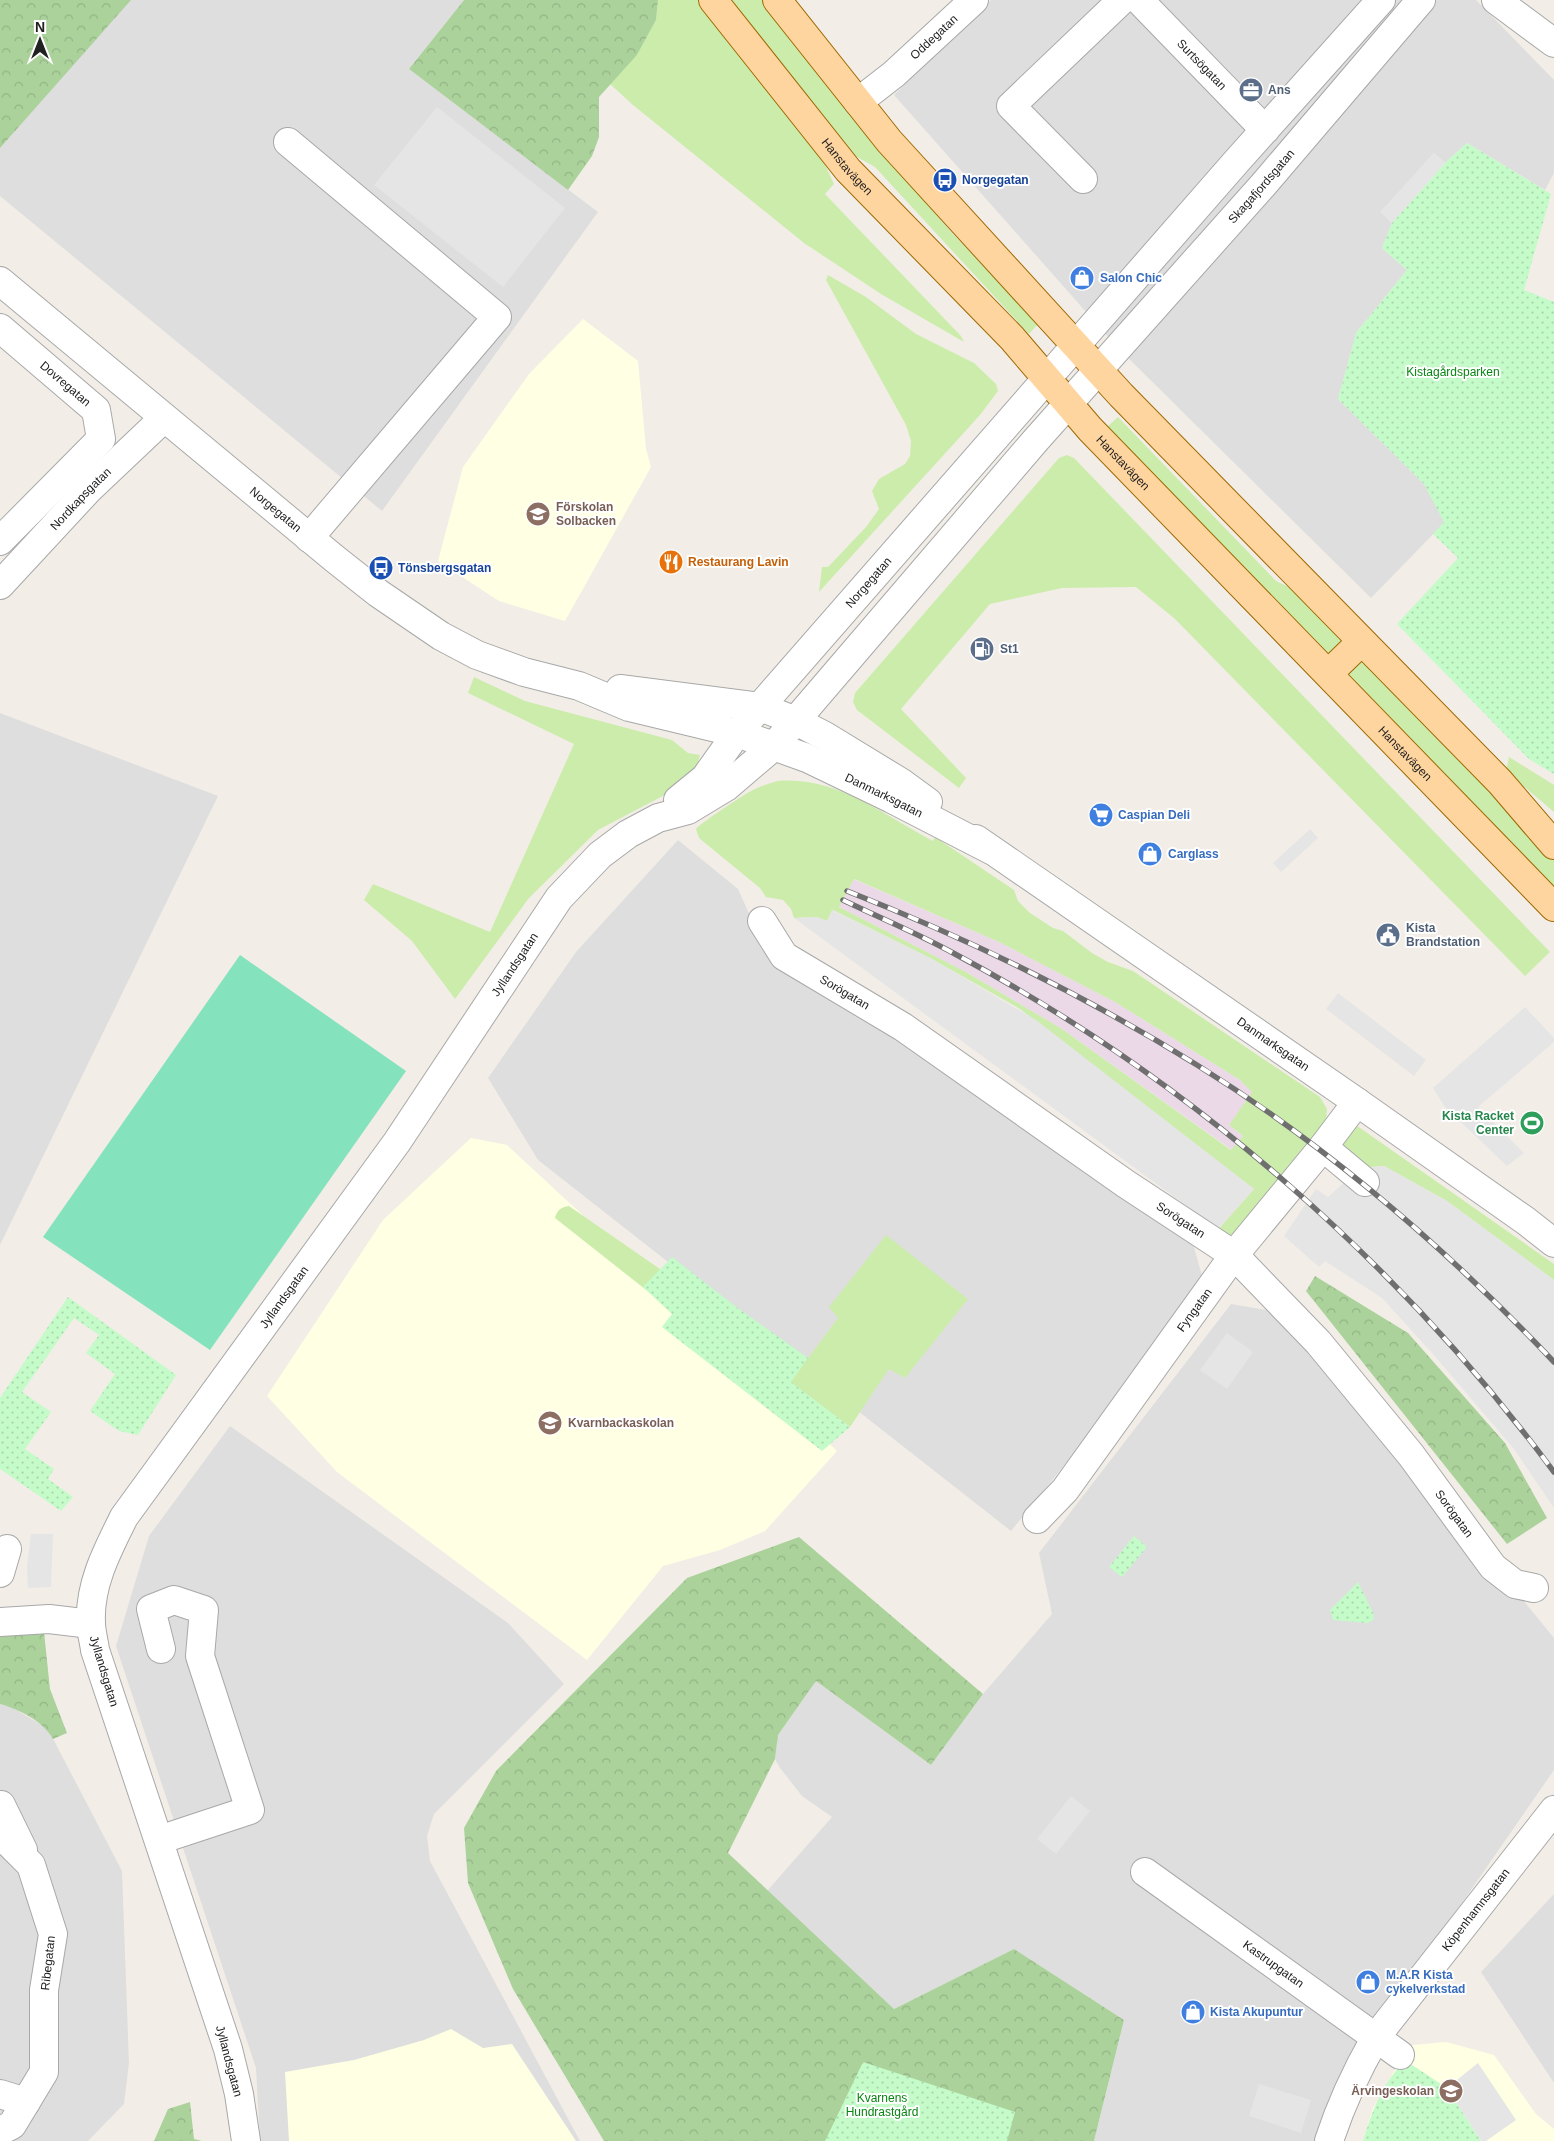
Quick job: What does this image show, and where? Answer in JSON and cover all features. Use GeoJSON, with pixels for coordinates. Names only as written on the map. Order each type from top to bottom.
{"type":"FeatureCollection","features":[{"type":"Feature","properties":{"kind":"main road","name":"Hanstavägen"},"geometry":{"type":"LineString","coordinates":[[713,0],[848,170],[1012,338],[1097,436],[1554,907]]}},
{"type":"Feature","properties":{"kind":"main road"},"geometry":{"type":"LineString","coordinates":[[777,0],[889,141],[1099,371],[1361,642],[1500,782],[1554,845]]}},
{"type":"Feature","properties":{"kind":"main road"},"geometry":{"type":"LineString","coordinates":[[1329,673],[1361,642]]}},
{"type":"Feature","properties":{"kind":"main road"},"geometry":{"type":"LineString","coordinates":[[1500,782],[1554,826]]}},
{"type":"Feature","properties":{"kind":"street","name":"Oddegatan"},"geometry":{"type":"LineString","coordinates":[[858,102],[894,74],[974,0]]}},
{"type":"Feature","properties":{"kind":"street"},"geometry":{"type":"LineString","coordinates":[[1083,179],[1011,106],[1122,0]]}},
{"type":"Feature","properties":{"kind":"street","name":"Surtsögatan"},"geometry":{"type":"LineString","coordinates":[[1138,0],[1265,130]]}},
{"type":"Feature","properties":{"kind":"street"},"geometry":{"type":"LineString","coordinates":[[1076,345],[1381,0]]}},
{"type":"Feature","properties":{"kind":"street","name":"Skagafjordsgatan"},"geometry":{"type":"LineString","coordinates":[[1099,371],[1264,184],[1421,0]]}},
{"type":"Feature","properties":{"kind":"street"},"geometry":{"type":"LineString","coordinates":[[1496,0],[1554,43]]}},
{"type":"Feature","properties":{"kind":"street"},"geometry":{"type":"LineString","coordinates":[[288,142],[497,317],[308,538]]}},
{"type":"Feature","properties":{"kind":"street","name":"Norgegatan"},"geometry":{"type":"LineString","coordinates":[[0,281],[308,538],[378,593],[441,636],[477,655],[524,672],[579,686],[760,707],[796,721]]}},
{"type":"Feature","properties":{"kind":"street","name":"Dovregatan"},"geometry":{"type":"LineString","coordinates":[[0,328],[96,410],[101,438],[79,480],[0,541]]}},
{"type":"Feature","properties":{"kind":"street","name":"Norgegatan"},"geometry":{"type":"LineString","coordinates":[[737,733],[1076,345]]}},
{"type":"Feature","properties":{"kind":"street"},"geometry":{"type":"LineString","coordinates":[[773,747],[1028,448],[1099,371]]}},
{"type":"Feature","properties":{"kind":"street","name":"Nordkapsgatan"},"geometry":{"type":"LineString","coordinates":[[0,585],[79,480],[164,418]]}},
{"type":"Feature","properties":{"kind":"street","name":"Norgegatan"},"geometry":{"type":"LineString","coordinates":[[579,686],[629,707],[737,733],[773,747]]}},
{"type":"Feature","properties":{"kind":"street","name":"Danmarksgatan"},"geometry":{"type":"LineString","coordinates":[[796,721],[825,736],[902,783],[991,850],[1357,1102],[1526,1221],[1554,1243]]}},
{"type":"Feature","properties":{"kind":"street","name":"Jyllandsgatan"},"geometry":{"type":"LineString","coordinates":[[246,2141],[239,2094],[228,2049],[95,1650],[90,1624],[93,1589],[106,1554],[124,1517],[397,1142],[559,898],[600,855],[628,834],[658,818],[705,778],[737,733]]}},
{"type":"Feature","properties":{"kind":"street","name":"Danmarksgatan"},"geometry":{"type":"LineString","coordinates":[[773,747],[807,758],[892,798],[991,850]]}},
{"type":"Feature","properties":{"kind":"street","name":"Jyllandsgatan"},"geometry":{"type":"LineString","coordinates":[[658,818],[688,810],[726,787],[773,747]]}},
{"type":"Feature","properties":{"kind":"street","name":"Sorögatan"},"geometry":{"type":"LineString","coordinates":[[762,921],[784,956],[903,1027],[1126,1184],[1234,1255],[1318,1342],[1411,1455],[1493,1567],[1515,1584],[1534,1588]]}},
{"type":"Feature","properties":{"kind":"street","name":"Fyngatan"},"geometry":{"type":"LineString","coordinates":[[1037,1519],[1065,1490],[1234,1255],[1323,1147],[1357,1102]]}},
{"type":"Feature","properties":{"kind":"street"},"geometry":{"type":"LineString","coordinates":[[1323,1147],[1365,1182]]}},
{"type":"Feature","properties":{"kind":"street"},"geometry":{"type":"LineString","coordinates":[[159,1840],[250,1810],[200,1656],[204,1610],[174,1600],[151,1609],[162,1649]]}},
{"type":"Feature","properties":{"kind":"street"},"geometry":{"type":"LineString","coordinates":[[0,1622],[49,1619],[90,1624]]}},
{"type":"Feature","properties":{"kind":"street"},"geometry":{"type":"LineString","coordinates":[[0,1799],[30,1865]]}},
{"type":"Feature","properties":{"kind":"street","name":"Köpenhamnsgatan"},"geometry":{"type":"LineString","coordinates":[[1329,2141],[1340,2107],[1359,2066],[1376,2037],[1554,1810]]}},
{"type":"Feature","properties":{"kind":"street","name":"Ribegatan"},"geometry":{"type":"LineString","coordinates":[[0,1834],[30,1865],[53,1934],[44,1990],[44,2072],[12,2125],[0,2131]]}},
{"type":"Feature","properties":{"kind":"street","name":"Kastrupgatan"},"geometry":{"type":"LineString","coordinates":[[1144,1872],[1400,2055]]}},
{"type":"Feature","properties":{"kind":"street"},"geometry":{"type":"LineString","coordinates":[[0,2094],[26,2102]]}},
{"type":"Feature","properties":{"kind":"shaded area"},"geometry":{"type":"Polygon","coordinates":[[[0,0],[464,0],[409,69],[598,212],[382,511],[0,196],[0,0]]]}},
{"type":"Feature","properties":{"kind":"shaded area"},"geometry":{"type":"Polygon","coordinates":[[[991,0],[1476,0],[1554,80],[1554,173],[1545,190],[1467,143],[1445,163],[1434,153],[1381,212],[1392,223],[1382,248],[1407,270],[1356,333],[1338,399],[1424,484],[1445,522],[1371,598],[1118,348],[894,95],[991,0]]]}},
{"type":"Feature","properties":{"kind":"shaded area"},"geometry":{"type":"Polygon","coordinates":[[[437,107],[565,208],[503,287],[374,185],[437,107]]]}},
{"type":"Feature","properties":{"kind":"shaded area"},"geometry":{"type":"Polygon","coordinates":[[[1434,153],[1445,163],[1392,223],[1380,212],[1434,153]]]}},
{"type":"Feature","properties":{"kind":"shaded area","name":"Förskolan Solbacken"},"geometry":{"type":"Polygon","coordinates":[[[583,319],[638,361],[646,449],[651,467],[565,621],[499,601],[438,561],[463,467],[529,374],[583,319]]]}},
{"type":"Feature","properties":{"kind":"shaded area"},"geometry":{"type":"Polygon","coordinates":[[[0,713],[218,796],[0,1245],[0,713]]]}},
{"type":"Feature","properties":{"kind":"shaded area"},"geometry":{"type":"Polygon","coordinates":[[[1310,829],[1318,838],[1281,872],[1273,863],[1310,829]]]}},
{"type":"Feature","properties":{"kind":"shaded area"},"geometry":{"type":"Polygon","coordinates":[[[678,840],[738,889],[768,956],[936,1052],[1193,1244],[1206,1290],[1011,1531],[538,1160],[488,1078],[576,952],[678,840]]]}},
{"type":"Feature","properties":{"kind":"shaded area"},"geometry":{"type":"Polygon","coordinates":[[[853,879],[999,942],[1115,1002],[1240,1080],[1253,1092],[1229,1125],[1243,1136],[1232,1150],[1062,1029],[966,972],[839,907],[853,879]]]}},
{"type":"Feature","properties":{"kind":"shaded area"},"geometry":{"type":"Polygon","coordinates":[[[832,910],[930,958],[1036,1020],[1254,1189],[1218,1229],[794,918],[817,917],[827,921],[832,910]]]}},
{"type":"Feature","properties":{"kind":"shaded area"},"geometry":{"type":"Polygon","coordinates":[[[1338,993],[1426,1060],[1414,1076],[1326,1009],[1338,993]]]}},
{"type":"Feature","properties":{"kind":"shaded area"},"geometry":{"type":"Polygon","coordinates":[[[1525,1007],[1554,1038],[1554,1042],[1478,1107],[1524,1153],[1507,1166],[1445,1107],[1433,1088],[1525,1007]]]}},
{"type":"Feature","properties":{"kind":"shaded area","name":"Kvarnbackaskolan"},"geometry":{"type":"Polygon","coordinates":[[[471,1138],[507,1145],[837,1451],[765,1531],[720,1550],[663,1566],[587,1660],[337,1472],[267,1396],[383,1220],[471,1138]]]}},
{"type":"Feature","properties":{"kind":"shaded area"},"geometry":{"type":"Polygon","coordinates":[[[1384,1166],[1447,1201],[1554,1280],[1554,1508],[1514,1449],[1433,1354],[1382,1298],[1325,1261],[1319,1267],[1284,1236],[1316,1189],[1328,1197],[1360,1168],[1384,1166]]]}},
{"type":"Feature","properties":{"kind":"shaded area"},"geometry":{"type":"Polygon","coordinates":[[[1231,1304],[1290,1314],[1554,1638],[1554,1770],[1421,1962],[1322,2141],[1094,2141],[1124,2020],[1014,1949],[894,2009],[767,1891],[832,1817],[802,1796],[780,1768],[775,1759],[778,1735],[816,1681],[931,1765],[983,1694],[1052,1614],[1039,1553],[1231,1304]]]}},
{"type":"Feature","properties":{"kind":"shaded area"},"geometry":{"type":"Polygon","coordinates":[[[1227,1333],[1253,1352],[1227,1389],[1200,1370],[1227,1333]]]}},
{"type":"Feature","properties":{"kind":"shaded area"},"geometry":{"type":"Polygon","coordinates":[[[230,1426],[508,1623],[564,1684],[434,1814],[427,1836],[430,1861],[580,2141],[260,2141],[256,2068],[116,1646],[149,1536],[230,1426]]]}},
{"type":"Feature","properties":{"kind":"shaded area"},"geometry":{"type":"Polygon","coordinates":[[[31,1534],[53,1534],[51,1587],[28,1588],[27,1567],[31,1534]]]}},
{"type":"Feature","properties":{"kind":"shaded area"},"geometry":{"type":"Polygon","coordinates":[[[0,1704],[12,1707],[48,1729],[122,1871],[129,2063],[124,2104],[88,2141],[0,2141],[0,1704]]]}},
{"type":"Feature","properties":{"kind":"shaded area"},"geometry":{"type":"Polygon","coordinates":[[[1071,1796],[1090,1811],[1056,1854],[1037,1839],[1071,1796]]]}},
{"type":"Feature","properties":{"kind":"shaded area"},"geometry":{"type":"Polygon","coordinates":[[[1554,1894],[1554,2083],[1481,1972],[1554,1894]]]}},
{"type":"Feature","properties":{"kind":"shaded area"},"geometry":{"type":"Polygon","coordinates":[[[451,2029],[483,2048],[512,2044],[576,2141],[289,2141],[285,2072],[354,2060],[424,2040],[451,2029]]]}},
{"type":"Feature","properties":{"kind":"shaded area","name":"Ärvingeskolan"},"geometry":{"type":"Polygon","coordinates":[[[1446,2042],[1494,2055],[1536,2114],[1554,2129],[1554,2141],[1363,2141],[1373,2108],[1399,2063],[1413,2045],[1446,2042]]]}},
{"type":"Feature","properties":{"kind":"shaded area"},"geometry":{"type":"Polygon","coordinates":[[[1478,2063],[1516,2120],[1486,2141],[1481,2141],[1447,2088],[1478,2063]]]}},
{"type":"Feature","properties":{"kind":"shaded area"},"geometry":{"type":"Polygon","coordinates":[[[1259,2084],[1311,2100],[1301,2133],[1249,2116],[1259,2084]]]}},
{"type":"Feature","properties":{"kind":"green space"},"geometry":{"type":"Polygon","coordinates":[[[0,0],[131,0],[0,148],[0,0]]]}},
{"type":"Feature","properties":{"kind":"green space"},"geometry":{"type":"Polygon","coordinates":[[[464,0],[658,0],[656,20],[637,55],[599,97],[599,137],[592,156],[568,190],[409,69],[464,0]]]}},
{"type":"Feature","properties":{"kind":"green space"},"geometry":{"type":"Polygon","coordinates":[[[658,0],[704,0],[819,152],[834,184],[825,194],[961,336],[964,342],[881,294],[804,243],[633,105],[610,84],[637,55],[656,20],[658,0]]]}},
{"type":"Feature","properties":{"kind":"green space"},"geometry":{"type":"Polygon","coordinates":[[[732,0],[764,0],[870,138],[951,232],[1038,324],[1029,334],[875,167],[850,153],[732,0]]]}},
{"type":"Feature","properties":{"kind":"green space","name":"Kistagårdsparken"},"geometry":{"type":"Polygon","coordinates":[[[1467,143],[1551,194],[1524,290],[1554,302],[1554,774],[1529,759],[1397,624],[1458,558],[1433,534],[1444,522],[1424,484],[1338,399],[1356,333],[1407,270],[1382,248],[1392,223],[1445,163],[1467,143]]]}},
{"type":"Feature","properties":{"kind":"green space"},"geometry":{"type":"Polygon","coordinates":[[[828,275],[866,297],[916,334],[974,363],[996,384],[998,391],[980,415],[819,592],[822,567],[828,567],[866,527],[879,509],[872,491],[879,479],[905,464],[910,456],[911,441],[906,425],[826,280],[828,275]]]}},
{"type":"Feature","properties":{"kind":"green space"},"geometry":{"type":"Polygon","coordinates":[[[1118,417],[1276,581],[1299,592],[1345,641],[1329,656],[1107,427],[1118,417]]]}},
{"type":"Feature","properties":{"kind":"green space"},"geometry":{"type":"Polygon","coordinates":[[[1067,455],[1074,458],[1550,952],[1525,976],[1175,619],[1136,587],[1062,588],[990,604],[901,709],[966,778],[959,788],[857,710],[853,702],[855,693],[1059,458],[1067,455]]]}},
{"type":"Feature","properties":{"kind":"green space"},"geometry":{"type":"Polygon","coordinates":[[[1363,658],[1554,855],[1554,891],[1344,674],[1363,658]]]}},
{"type":"Feature","properties":{"kind":"green space"},"geometry":{"type":"Polygon","coordinates":[[[474,677],[525,701],[672,740],[688,753],[700,755],[694,777],[678,788],[598,830],[529,898],[455,999],[412,941],[364,900],[373,884],[490,932],[574,744],[468,693],[474,677]]]}},
{"type":"Feature","properties":{"kind":"green space"},"geometry":{"type":"Polygon","coordinates":[[[1509,757],[1554,785],[1554,812],[1506,771],[1509,757]]]}},
{"type":"Feature","properties":{"kind":"green space"},"geometry":{"type":"Polygon","coordinates":[[[778,781],[800,781],[840,791],[878,809],[933,841],[935,837],[1014,890],[1018,901],[1030,913],[1053,928],[1063,931],[1092,953],[1108,962],[1133,971],[1320,1097],[1327,1109],[1326,1122],[1233,1237],[1215,1233],[1254,1189],[1020,1009],[930,958],[833,910],[827,921],[817,917],[794,918],[791,909],[783,900],[766,897],[760,888],[699,838],[696,829],[705,821],[751,791],[778,781]],[[854,879],[839,907],[966,972],[1062,1029],[1231,1150],[1243,1136],[1229,1125],[1252,1092],[1240,1080],[1115,1002],[999,942],[854,879]]]}},
{"type":"Feature","properties":{"kind":"green space"},"geometry":{"type":"Polygon","coordinates":[[[240,955],[406,1071],[210,1350],[43,1237],[240,955]]]}},
{"type":"Feature","properties":{"kind":"green space"},"geometry":{"type":"Polygon","coordinates":[[[1353,1123],[1554,1264],[1554,1280],[1447,1201],[1384,1166],[1360,1168],[1336,1145],[1353,1123]]]}},
{"type":"Feature","properties":{"kind":"green space"},"geometry":{"type":"Polygon","coordinates":[[[569,1206],[683,1285],[674,1312],[555,1218],[560,1209],[569,1206]]]}},
{"type":"Feature","properties":{"kind":"green space"},"geometry":{"type":"Polygon","coordinates":[[[886,1235],[968,1299],[905,1378],[889,1369],[850,1427],[790,1382],[838,1318],[829,1307],[886,1235]]]}},
{"type":"Feature","properties":{"kind":"green space"},"geometry":{"type":"Polygon","coordinates":[[[672,1257],[735,1306],[808,1358],[791,1382],[850,1427],[822,1451],[662,1327],[672,1314],[643,1287],[672,1257]]]}},
{"type":"Feature","properties":{"kind":"green space"},"geometry":{"type":"Polygon","coordinates":[[[1315,1276],[1408,1333],[1505,1443],[1547,1518],[1507,1544],[1306,1291],[1315,1276]]]}},
{"type":"Feature","properties":{"kind":"green space"},"geometry":{"type":"Polygon","coordinates":[[[68,1297],[176,1375],[138,1435],[119,1431],[90,1411],[115,1374],[86,1353],[99,1335],[74,1318],[22,1392],[51,1412],[25,1449],[54,1469],[48,1479],[73,1497],[61,1511],[0,1469],[0,1398],[68,1297]]]}},
{"type":"Feature","properties":{"kind":"green space"},"geometry":{"type":"Polygon","coordinates":[[[1134,1536],[1147,1547],[1122,1577],[1109,1567],[1134,1536]]]}},
{"type":"Feature","properties":{"kind":"green space"},"geometry":{"type":"Polygon","coordinates":[[[799,1537],[983,1694],[931,1765],[816,1681],[778,1735],[775,1759],[728,1853],[894,2009],[1014,1949],[1124,2020],[1094,2141],[604,2141],[513,1989],[468,1883],[464,1828],[496,1771],[687,1578],[799,1537]]]}},
{"type":"Feature","properties":{"kind":"green space"},"geometry":{"type":"Polygon","coordinates":[[[1358,1582],[1374,1615],[1373,1620],[1368,1623],[1333,1620],[1330,1610],[1358,1582]]]}},
{"type":"Feature","properties":{"kind":"green space"},"geometry":{"type":"Polygon","coordinates":[[[0,1631],[44,1632],[50,1689],[67,1733],[53,1739],[44,1727],[30,1717],[0,1704],[0,1631]]]}},
{"type":"Feature","properties":{"kind":"green space","name":"Kvarnens Hundrastgård"},"geometry":{"type":"Polygon","coordinates":[[[863,2062],[1015,2112],[1007,2141],[825,2141],[863,2062]]]}},
{"type":"Feature","properties":{"kind":"green space"},"geometry":{"type":"Polygon","coordinates":[[[1403,2063],[1412,2065],[1447,2088],[1481,2141],[1363,2141],[1383,2090],[1395,2071],[1403,2063]]]}},
{"type":"Feature","properties":{"kind":"green space"},"geometry":{"type":"Polygon","coordinates":[[[190,2102],[194,2139],[202,2141],[154,2141],[168,2109],[190,2102]]]}},
{"type":"Feature","properties":{"kind":"railway"},"geometry":{"type":"LineString","coordinates":[[847,891],[938,929],[1070,992],[1197,1065],[1246,1097],[1294,1130],[1385,1202],[1472,1280],[1554,1362]]}},
{"type":"Feature","properties":{"kind":"railway"},"geometry":{"type":"LineString","coordinates":[[843,900],[941,947],[1041,1003],[1125,1057],[1206,1116],[1283,1180],[1357,1248],[1427,1319],[1493,1394],[1554,1472]]}},
{"type":"Feature","properties":{"kind":"place","name":"Ans"},"geometry":{"type":"Point","coordinates":[1251,90]}},
{"type":"Feature","properties":{"kind":"place","name":"Norgegatan"},"geometry":{"type":"Point","coordinates":[945,180]}},
{"type":"Feature","properties":{"kind":"place","name":"Salon Chic"},"geometry":{"type":"Point","coordinates":[1082,278]}},
{"type":"Feature","properties":{"kind":"place","name":"Förskolan Solbacken"},"geometry":{"type":"Point","coordinates":[538,514]}},
{"type":"Feature","properties":{"kind":"place","name":"Restaurang Lavin"},"geometry":{"type":"Point","coordinates":[671,562]}},
{"type":"Feature","properties":{"kind":"place","name":"Tönsbergsgatan"},"geometry":{"type":"Point","coordinates":[381,568]}},
{"type":"Feature","properties":{"kind":"place","name":"St1"},"geometry":{"type":"Point","coordinates":[982,649]}},
{"type":"Feature","properties":{"kind":"place","name":"Caspian Deli"},"geometry":{"type":"Point","coordinates":[1101,815]}},
{"type":"Feature","properties":{"kind":"place","name":"Carglass"},"geometry":{"type":"Point","coordinates":[1150,854]}},
{"type":"Feature","properties":{"kind":"place","name":"Kista Brandstation"},"geometry":{"type":"Point","coordinates":[1388,935]}},
{"type":"Feature","properties":{"kind":"place","name":"Kista Racket Center"},"geometry":{"type":"Point","coordinates":[1532,1123]}},
{"type":"Feature","properties":{"kind":"place","name":"Kvarnbackaskolan"},"geometry":{"type":"Point","coordinates":[550,1423]}},
{"type":"Feature","properties":{"kind":"place","name":"M.A.R Kista cykelverkstad"},"geometry":{"type":"Point","coordinates":[1368,1982]}},
{"type":"Feature","properties":{"kind":"place","name":"Kista Akupuntur"},"geometry":{"type":"Point","coordinates":[1193,2012]}},
{"type":"Feature","properties":{"kind":"place","name":"Ärvingeskolan"},"geometry":{"type":"Point","coordinates":[1451,2091]}}]}
